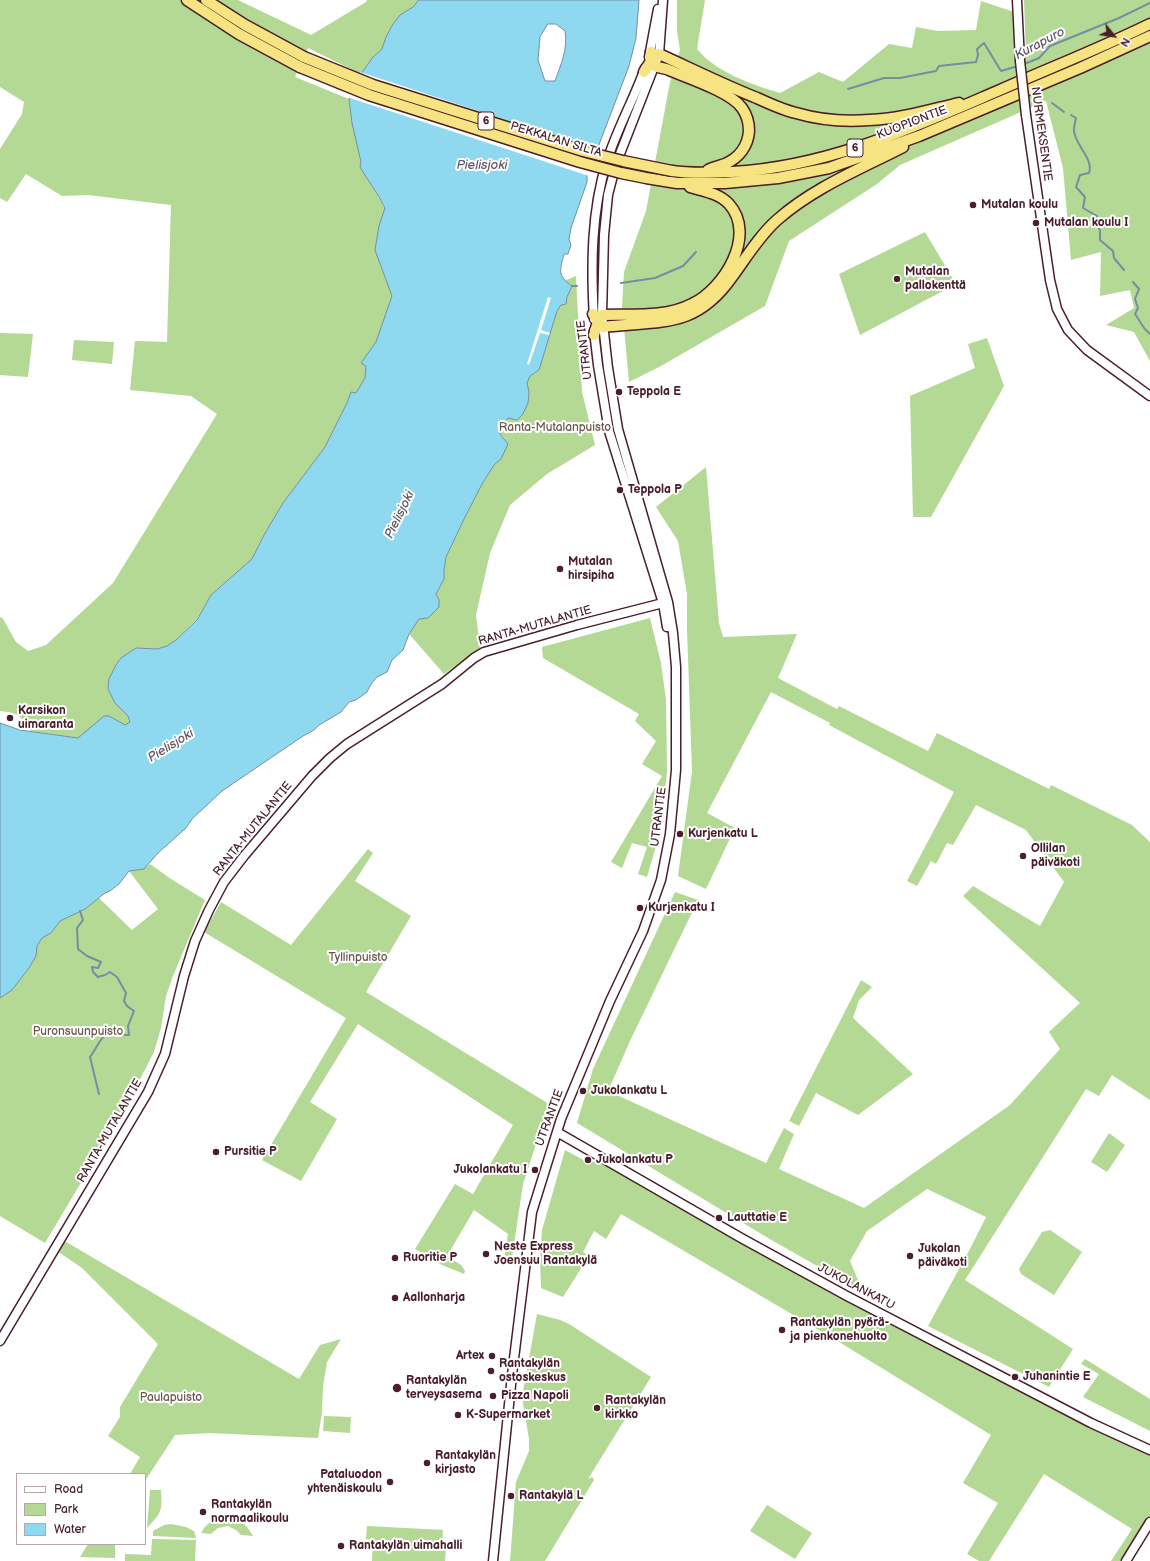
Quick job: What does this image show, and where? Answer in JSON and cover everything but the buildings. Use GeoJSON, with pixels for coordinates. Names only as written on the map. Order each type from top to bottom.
{"type":"FeatureCollection","features":[{"type":"Feature","properties":{"kind":"highway","name":"PEKKALAN SILTA"},"geometry":{"type":"LineString","coordinates":[[187,0],[239,34],[300,67],[369,95],[572,159],[646,178],[674,182]]}},
{"type":"Feature","properties":{"kind":"highway","name":"PEKKALAN SILTA"},"geometry":{"type":"LineString","coordinates":[[206,0],[245,25],[304,57],[373,85],[575,149],[623,162],[672,171]]}},
{"type":"Feature","properties":{"kind":"highway","name":"KUOPIONTIE"},"geometry":{"type":"LineString","coordinates":[[672,171],[701,174],[754,171],[804,163],[829,157],[899,133],[1001,89],[1076,59],[1150,24]]}},
{"type":"Feature","properties":{"kind":"highway","name":"KUOPIONTIE"},"geometry":{"type":"LineString","coordinates":[[674,182],[753,182],[803,174],[856,159],[918,136],[1080,68],[1150,36]]}},
{"type":"Feature","properties":{"kind":"highway"},"geometry":{"type":"LineString","coordinates":[[644,72],[654,58]]}},
{"type":"Feature","properties":{"kind":"highway"},"geometry":{"type":"LineString","coordinates":[[654,58],[795,113],[818,118],[844,121],[900,117],[970,100],[1001,89]]}},
{"type":"Feature","properties":{"kind":"highway"},"geometry":{"type":"LineString","coordinates":[[654,58],[678,74],[721,92],[735,100],[742,107],[747,116],[749,124],[747,141],[737,157],[724,165],[709,169],[701,174]]}},
{"type":"Feature","properties":{"kind":"highway"},"geometry":{"type":"LineString","coordinates":[[599,320],[672,321],[700,310],[714,300],[760,238],[777,220],[821,189],[847,174],[904,147],[918,136]]}},
{"type":"Feature","properties":{"kind":"highway"},"geometry":{"type":"LineString","coordinates":[[599,320],[649,314],[684,308],[694,304],[711,291],[730,265],[741,234],[740,223],[729,203],[720,197],[674,182]]}},
{"type":"Feature","properties":{"kind":"highway"},"geometry":{"type":"LineString","coordinates":[[594,335],[599,320]]}},
{"type":"Feature","properties":{"kind":"main road","name":"UTRANTIE"},"geometry":{"type":"LineString","coordinates":[[654,58],[658,0]]}},
{"type":"Feature","properties":{"kind":"main road","name":"UTRANTIE"},"geometry":{"type":"LineString","coordinates":[[599,320],[608,195],[613,172],[654,58],[663,0]]}},
{"type":"Feature","properties":{"kind":"main road","name":"NURMEKSENTIE"},"geometry":{"type":"LineString","coordinates":[[1017,0],[1020,61],[1026,115],[1050,280],[1057,309],[1068,330],[1087,350],[1150,396]]}},
{"type":"Feature","properties":{"kind":"main road","name":"UTRANTIE"},"geometry":{"type":"LineString","coordinates":[[493,1561],[512,1374],[532,1212],[557,1132],[581,1068],[643,931],[661,880],[670,834],[676,770],[676,697],[673,633],[668,602],[618,429],[592,274],[594,231],[607,161],[644,72]]}},
{"type":"Feature","properties":{"kind":"main road","name":"UTRANTIE"},"geometry":{"type":"LineString","coordinates":[[594,335],[609,431],[663,604],[676,697]]}},
{"type":"Feature","properties":{"kind":"main road","name":"RANTA-MUTALANTIE"},"geometry":{"type":"LineString","coordinates":[[0,1340],[148,1092],[165,1054],[184,976],[195,941],[221,889],[244,856],[312,776],[347,744],[442,684],[474,658],[484,652],[577,625],[663,604]]}},
{"type":"Feature","properties":{"kind":"main road","name":"JUKOLANKATU"},"geometry":{"type":"LineString","coordinates":[[557,1132],[750,1243],[847,1296],[1091,1423],[1150,1450]]}},
{"type":"Feature","properties":{"kind":"main road"},"geometry":{"type":"LineString","coordinates":[[1126,1561],[1150,1522]]}},
{"type":"Feature","properties":{"kind":"green space"},"geometry":{"type":"Polygon","coordinates":[[[0,0],[238,0],[311,35],[367,0],[419,0],[413,7],[400,15],[386,37],[382,49],[373,57],[361,74],[308,48],[295,77],[349,99],[352,123],[361,162],[360,167],[385,209],[379,226],[375,250],[392,296],[376,342],[362,363],[366,366],[365,378],[356,393],[351,393],[325,447],[283,503],[252,559],[211,595],[197,619],[176,640],[167,646],[157,649],[136,648],[121,658],[116,665],[108,684],[108,689],[115,703],[128,716],[130,722],[125,725],[121,723],[78,738],[31,731],[24,721],[15,714],[0,711],[0,618],[2,617],[16,642],[28,651],[46,645],[113,583],[217,414],[191,396],[130,390],[135,341],[167,342],[171,205],[88,195],[62,196],[26,174],[7,202],[0,198],[0,149],[22,114],[24,102],[0,87],[0,0]]]}},
{"type":"Feature","properties":{"kind":"green space"},"geometry":{"type":"Polygon","coordinates":[[[677,0],[705,0],[697,49],[705,57],[714,65],[735,77],[780,93],[819,72],[843,82],[889,44],[912,48],[916,27],[938,31],[976,30],[981,1],[1017,13],[1019,48],[1026,55],[1024,0],[1150,0],[1150,361],[1134,332],[1106,325],[1134,308],[1130,290],[1100,296],[1101,252],[1071,260],[1063,168],[1046,101],[900,165],[877,184],[789,241],[765,306],[661,366],[629,382],[622,306],[624,272],[646,211],[670,82],[680,50],[677,31],[677,0]]]}},
{"type":"Feature","properties":{"kind":"green space","name":"Mutalan pallokenttä"},"geometry":{"type":"Polygon","coordinates":[[[925,232],[956,284],[860,335],[839,274],[925,232]]]}},
{"type":"Feature","properties":{"kind":"green space","name":"Ranta-Mutalanpuisto"},"geometry":{"type":"Polygon","coordinates":[[[576,276],[582,392],[595,445],[547,474],[510,505],[490,553],[476,615],[480,648],[444,674],[409,634],[419,619],[439,600],[436,594],[444,579],[446,557],[482,484],[494,465],[501,459],[505,439],[500,434],[502,424],[508,418],[517,420],[523,414],[528,403],[529,392],[527,383],[530,376],[539,370],[557,311],[561,305],[564,304],[572,286],[564,281],[576,276]]]}},
{"type":"Feature","properties":{"kind":"green space"},"geometry":{"type":"Polygon","coordinates":[[[0,333],[33,334],[28,377],[0,375],[0,333]]]}},
{"type":"Feature","properties":{"kind":"green space"},"geometry":{"type":"Polygon","coordinates":[[[987,338],[1004,386],[931,517],[913,517],[910,396],[975,368],[968,344],[987,338]]]}},
{"type":"Feature","properties":{"kind":"green space"},"geometry":{"type":"Polygon","coordinates":[[[74,340],[114,342],[112,364],[72,360],[74,340]]]}},
{"type":"Feature","properties":{"kind":"green space"},"geometry":{"type":"Polygon","coordinates":[[[706,467],[719,623],[723,637],[797,634],[778,678],[837,709],[839,706],[928,751],[937,733],[1049,789],[1051,785],[1132,825],[1150,842],[1150,1100],[1112,1075],[1099,1096],[1086,1089],[965,1280],[1073,1349],[1049,1387],[928,1326],[986,1217],[927,1189],[867,1231],[850,1261],[863,1292],[768,1238],[577,1123],[593,1069],[675,892],[698,900],[630,1041],[608,1091],[766,1163],[784,1128],[794,1134],[779,1169],[864,1208],[1010,1105],[1060,1049],[1049,1032],[1080,1003],[963,896],[973,886],[1040,926],[1064,882],[1026,830],[976,805],[953,845],[947,843],[936,864],[931,861],[917,886],[907,881],[954,792],[771,692],[707,813],[735,828],[706,889],[678,876],[692,771],[687,594],[678,541],[656,507],[706,467]]]}},
{"type":"Feature","properties":{"kind":"green space"},"geometry":{"type":"Polygon","coordinates":[[[650,618],[661,663],[666,700],[667,772],[660,832],[647,877],[638,874],[647,847],[632,843],[622,868],[611,862],[662,776],[642,764],[656,741],[635,721],[639,714],[543,658],[542,647],[650,618]]]}},
{"type":"Feature","properties":{"kind":"green space","name":"Tyllinpuisto"},"geometry":{"type":"Polygon","coordinates":[[[368,849],[373,853],[355,881],[411,916],[366,992],[549,1104],[523,1184],[511,1265],[503,1264],[508,1234],[474,1210],[447,1256],[461,1265],[465,1271],[464,1274],[442,1265],[415,1249],[455,1184],[473,1194],[513,1125],[358,1024],[310,1102],[337,1119],[301,1181],[262,1160],[346,1018],[204,932],[221,902],[291,945],[368,849]]]}},
{"type":"Feature","properties":{"kind":"green space","name":"Puronsuunpuisto"},"geometry":{"type":"Polygon","coordinates":[[[150,864],[205,900],[166,996],[161,1028],[154,1052],[122,1114],[45,1243],[0,1216],[0,998],[12,990],[29,968],[36,956],[37,946],[42,938],[51,933],[60,921],[85,909],[99,898],[132,930],[158,909],[129,871],[144,869],[150,864]]]}},
{"type":"Feature","properties":{"kind":"green space"},"geometry":{"type":"Polygon","coordinates":[[[861,980],[872,987],[859,1000],[853,1018],[913,1074],[858,1115],[816,1093],[799,1126],[789,1121],[861,980]]]}},
{"type":"Feature","properties":{"kind":"green space"},"geometry":{"type":"Polygon","coordinates":[[[1109,1133],[1125,1145],[1107,1172],[1091,1162],[1109,1133]]]}},
{"type":"Feature","properties":{"kind":"green space"},"geometry":{"type":"Polygon","coordinates":[[[565,1150],[589,1163],[599,1160],[1150,1454],[1150,1518],[1123,1561],[1111,1561],[1132,1529],[1044,1474],[989,1561],[979,1561],[967,1554],[998,1503],[963,1483],[991,1435],[831,1337],[621,1214],[606,1239],[594,1231],[583,1252],[589,1256],[563,1297],[541,1288],[540,1260],[542,1230],[565,1150]]]}},
{"type":"Feature","properties":{"kind":"green space"},"geometry":{"type":"Polygon","coordinates":[[[1050,1230],[1082,1252],[1054,1295],[1021,1274],[1019,1269],[1042,1232],[1050,1230]]]}},
{"type":"Feature","properties":{"kind":"green space","name":"Paulapuisto"},"geometry":{"type":"Polygon","coordinates":[[[63,1240],[299,1379],[320,1345],[341,1339],[327,1362],[318,1438],[209,1433],[175,1435],[146,1479],[146,1473],[131,1473],[140,1457],[108,1436],[120,1417],[120,1407],[158,1344],[82,1268],[57,1251],[63,1240]]]}},
{"type":"Feature","properties":{"kind":"green space"},"geometry":{"type":"Polygon","coordinates":[[[537,1314],[569,1324],[651,1377],[588,1479],[592,1477],[594,1480],[545,1561],[510,1561],[516,1482],[529,1451],[529,1439],[522,1397],[537,1314]]]}},
{"type":"Feature","properties":{"kind":"green space"},"geometry":{"type":"Polygon","coordinates":[[[1085,1359],[1150,1399],[1150,1431],[1083,1397],[1099,1374],[1081,1364],[1085,1359]]]}},
{"type":"Feature","properties":{"kind":"green space"},"geometry":{"type":"Polygon","coordinates":[[[324,1416],[351,1417],[350,1433],[323,1431],[324,1416]]]}},
{"type":"Feature","properties":{"kind":"green space"},"geometry":{"type":"Polygon","coordinates":[[[150,1490],[161,1490],[161,1507],[156,1518],[147,1528],[150,1490]]]}},
{"type":"Feature","properties":{"kind":"green space"},"geometry":{"type":"Polygon","coordinates":[[[767,1505],[812,1533],[795,1559],[750,1531],[767,1505]]]}},
{"type":"Feature","properties":{"kind":"green space"},"geometry":{"type":"Polygon","coordinates":[[[222,1516],[233,1517],[241,1521],[253,1536],[241,1535],[236,1530],[228,1526],[218,1528],[211,1534],[201,1533],[205,1527],[215,1519],[222,1516]]]}},
{"type":"Feature","properties":{"kind":"green space"},"geometry":{"type":"Polygon","coordinates":[[[171,1524],[186,1527],[194,1531],[196,1538],[153,1536],[153,1531],[164,1525],[171,1524]]]}},
{"type":"Feature","properties":{"kind":"green space"},"geometry":{"type":"Polygon","coordinates":[[[367,1526],[443,1530],[442,1549],[446,1549],[445,1561],[372,1561],[373,1540],[366,1539],[367,1526]]]}},
{"type":"Feature","properties":{"kind":"green space"},"geometry":{"type":"Polygon","coordinates":[[[152,1539],[196,1540],[195,1561],[125,1561],[125,1554],[151,1555],[152,1539]]]}},
{"type":"Feature","properties":{"kind":"green space"},"geometry":{"type":"Polygon","coordinates":[[[87,1545],[115,1545],[115,1558],[80,1557],[87,1545]]]}},
{"type":"Feature","properties":{"kind":"water","name":"Pielisjoki"},"geometry":{"type":"Polygon","coordinates":[[[419,0],[639,0],[636,38],[629,66],[587,176],[587,182],[571,228],[569,239],[571,245],[568,254],[564,254],[561,264],[562,276],[572,286],[567,297],[566,304],[561,305],[557,311],[539,370],[530,376],[527,383],[529,392],[528,403],[523,414],[517,420],[508,418],[502,424],[500,434],[508,444],[501,459],[494,465],[482,484],[446,557],[444,579],[436,594],[439,600],[439,607],[428,618],[419,619],[409,634],[403,650],[392,660],[387,672],[377,677],[367,692],[356,700],[349,702],[341,712],[319,725],[314,730],[222,791],[192,819],[186,828],[158,853],[144,869],[129,871],[119,884],[110,891],[105,893],[85,909],[60,921],[51,933],[42,938],[37,946],[36,956],[29,968],[12,990],[0,998],[0,723],[20,730],[78,738],[104,716],[109,716],[125,725],[130,722],[128,716],[115,703],[108,689],[109,679],[116,665],[121,658],[136,648],[157,649],[167,646],[176,640],[197,620],[211,595],[252,559],[283,503],[325,447],[351,392],[356,393],[365,378],[366,366],[361,363],[376,342],[392,296],[375,250],[379,226],[385,208],[360,167],[361,162],[352,123],[349,99],[361,74],[373,57],[382,49],[393,24],[400,15],[413,7],[419,0]],[[548,24],[540,37],[538,60],[545,81],[555,81],[565,50],[565,31],[556,24],[548,24]]]}},
{"type":"Feature","properties":{"kind":"pier"},"geometry":{"type":"Polygon","coordinates":[[[360,72],[598,149],[594,160],[582,157],[363,86],[354,82],[360,72]]]}},
{"type":"Feature","properties":{"kind":"pier"},"geometry":{"type":"Polygon","coordinates":[[[361,88],[594,162],[589,176],[347,97],[350,89],[361,88]]]}},
{"type":"Feature","properties":{"kind":"pier"},"geometry":{"type":"Polygon","coordinates":[[[548,297],[551,298],[541,330],[550,333],[549,335],[540,333],[529,365],[527,364],[548,297]]]}},
{"type":"Feature","properties":{"kind":"waterway","name":"Kurapuro"},"geometry":{"type":"LineString","coordinates":[[1022,65],[1039,58],[1050,46],[1119,18],[1150,3]]}},
{"type":"Feature","properties":{"kind":"waterway","name":"Kurapuro"},"geometry":{"type":"LineString","coordinates":[[848,89],[884,78],[900,78],[936,71],[939,66],[976,62],[978,55],[977,49],[984,43],[1001,71],[1018,66]]}},
{"type":"Feature","properties":{"kind":"waterway"},"geometry":{"type":"LineString","coordinates":[[1052,103],[1064,112]]}},
{"type":"Feature","properties":{"kind":"waterway","name":"Kurapuro"},"geometry":{"type":"LineString","coordinates":[[1071,115],[1076,118],[1074,129],[1075,136],[1077,142],[1087,157],[1090,168],[1089,173],[1080,175],[1076,187],[1085,197],[1083,208],[1097,216],[1096,224],[1100,230],[1100,240],[1113,251],[1114,258],[1124,270]]}},
{"type":"Feature","properties":{"kind":"waterway"},"geometry":{"type":"LineString","coordinates":[[621,283],[655,278],[683,266],[696,252]]}},
{"type":"Feature","properties":{"kind":"waterway","name":"Kurapuro"},"geometry":{"type":"LineString","coordinates":[[1133,282],[1139,289],[1135,299],[1138,308],[1135,314],[1143,327],[1150,334]]}},
{"type":"Feature","properties":{"kind":"waterway"},"geometry":{"type":"LineString","coordinates":[[572,286],[577,286]]}},
{"type":"Feature","properties":{"kind":"waterway"},"geometry":{"type":"LineString","coordinates":[[80,911],[83,920],[77,928],[78,949],[87,956],[101,962],[98,968],[92,967],[93,972],[98,977],[110,972],[117,977],[126,993],[124,1001],[127,1006],[134,1011],[128,1026],[129,1035],[114,1033],[104,1036],[90,1057],[99,1094]]}},
{"type":"Feature","properties":{"kind":"place","name":"Mutalan koulu"},"geometry":{"type":"Point","coordinates":[973,205]}},
{"type":"Feature","properties":{"kind":"place","name":"Mutalan koulu I"},"geometry":{"type":"Point","coordinates":[1036,223]}},
{"type":"Feature","properties":{"kind":"place","name":"Mutalan pallokenttä"},"geometry":{"type":"Point","coordinates":[897,279]}},
{"type":"Feature","properties":{"kind":"place","name":"Teppola E"},"geometry":{"type":"Point","coordinates":[619,392]}},
{"type":"Feature","properties":{"kind":"place","name":"Teppola P"},"geometry":{"type":"Point","coordinates":[620,490]}},
{"type":"Feature","properties":{"kind":"place","name":"Mutalan hirsipiha"},"geometry":{"type":"Point","coordinates":[560,569]}},
{"type":"Feature","properties":{"kind":"place","name":"Karsikon uimaranta"},"geometry":{"type":"Point","coordinates":[10,718]}},
{"type":"Feature","properties":{"kind":"place","name":"Kurjenkatu L"},"geometry":{"type":"Point","coordinates":[680,834]}},
{"type":"Feature","properties":{"kind":"place","name":"Ollilan päiväkoti"},"geometry":{"type":"Point","coordinates":[1023,856]}},
{"type":"Feature","properties":{"kind":"place","name":"Kurjenkatu I"},"geometry":{"type":"Point","coordinates":[640,908]}},
{"type":"Feature","properties":{"kind":"place","name":"Jukolankatu L"},"geometry":{"type":"Point","coordinates":[583,1091]}},
{"type":"Feature","properties":{"kind":"place","name":"Pursitie P"},"geometry":{"type":"Point","coordinates":[216,1152]}},
{"type":"Feature","properties":{"kind":"place","name":"Jukolankatu P"},"geometry":{"type":"Point","coordinates":[588,1160]}},
{"type":"Feature","properties":{"kind":"place","name":"Jukolankatu I"},"geometry":{"type":"Point","coordinates":[535,1170]}},
{"type":"Feature","properties":{"kind":"place","name":"Lauttatie E"},"geometry":{"type":"Point","coordinates":[719,1218]}},
{"type":"Feature","properties":{"kind":"place","name":"Neste Express Joensuu Rantakylä"},"geometry":{"type":"Point","coordinates":[486,1254]}},
{"type":"Feature","properties":{"kind":"place","name":"Jukolan päiväkoti"},"geometry":{"type":"Point","coordinates":[910,1256]}},
{"type":"Feature","properties":{"kind":"place","name":"Ruoritie P"},"geometry":{"type":"Point","coordinates":[395,1258]}},
{"type":"Feature","properties":{"kind":"place","name":"Aallonharja"},"geometry":{"type":"Point","coordinates":[395,1298]}},
{"type":"Feature","properties":{"kind":"place","name":"Rantakylän pyörä- ja pienkonehuolto"},"geometry":{"type":"Point","coordinates":[782,1330]}},
{"type":"Feature","properties":{"kind":"place","name":"Artex"},"geometry":{"type":"Point","coordinates":[492,1356]}},
{"type":"Feature","properties":{"kind":"place","name":"Rantakylän ostoskeskus"},"geometry":{"type":"Point","coordinates":[491,1371]}},
{"type":"Feature","properties":{"kind":"place","name":"Juhanintie E"},"geometry":{"type":"Point","coordinates":[1015,1377]}},
{"type":"Feature","properties":{"kind":"place","name":"Rantakylän terveysasema"},"geometry":{"type":"Point","coordinates":[397,1388]}},
{"type":"Feature","properties":{"kind":"place","name":"Pizza Napoli"},"geometry":{"type":"Point","coordinates":[493,1396]}},
{"type":"Feature","properties":{"kind":"place","name":"Rantakylän kirkko"},"geometry":{"type":"Point","coordinates":[597,1408]}},
{"type":"Feature","properties":{"kind":"place","name":"K-Supermarket"},"geometry":{"type":"Point","coordinates":[458,1415]}},
{"type":"Feature","properties":{"kind":"place","name":"Rantakylän kirjasto"},"geometry":{"type":"Point","coordinates":[427,1463]}},
{"type":"Feature","properties":{"kind":"place","name":"Pataluodon yhtenäiskoulu"},"geometry":{"type":"Point","coordinates":[390,1482]}},
{"type":"Feature","properties":{"kind":"place","name":"Rantakylä L"},"geometry":{"type":"Point","coordinates":[511,1496]}},
{"type":"Feature","properties":{"kind":"place","name":"Rantakylän normaalikoulu"},"geometry":{"type":"Point","coordinates":[203,1512]}},
{"type":"Feature","properties":{"kind":"place","name":"Rantakylän uimahalli"},"geometry":{"type":"Point","coordinates":[341,1546]}}]}
